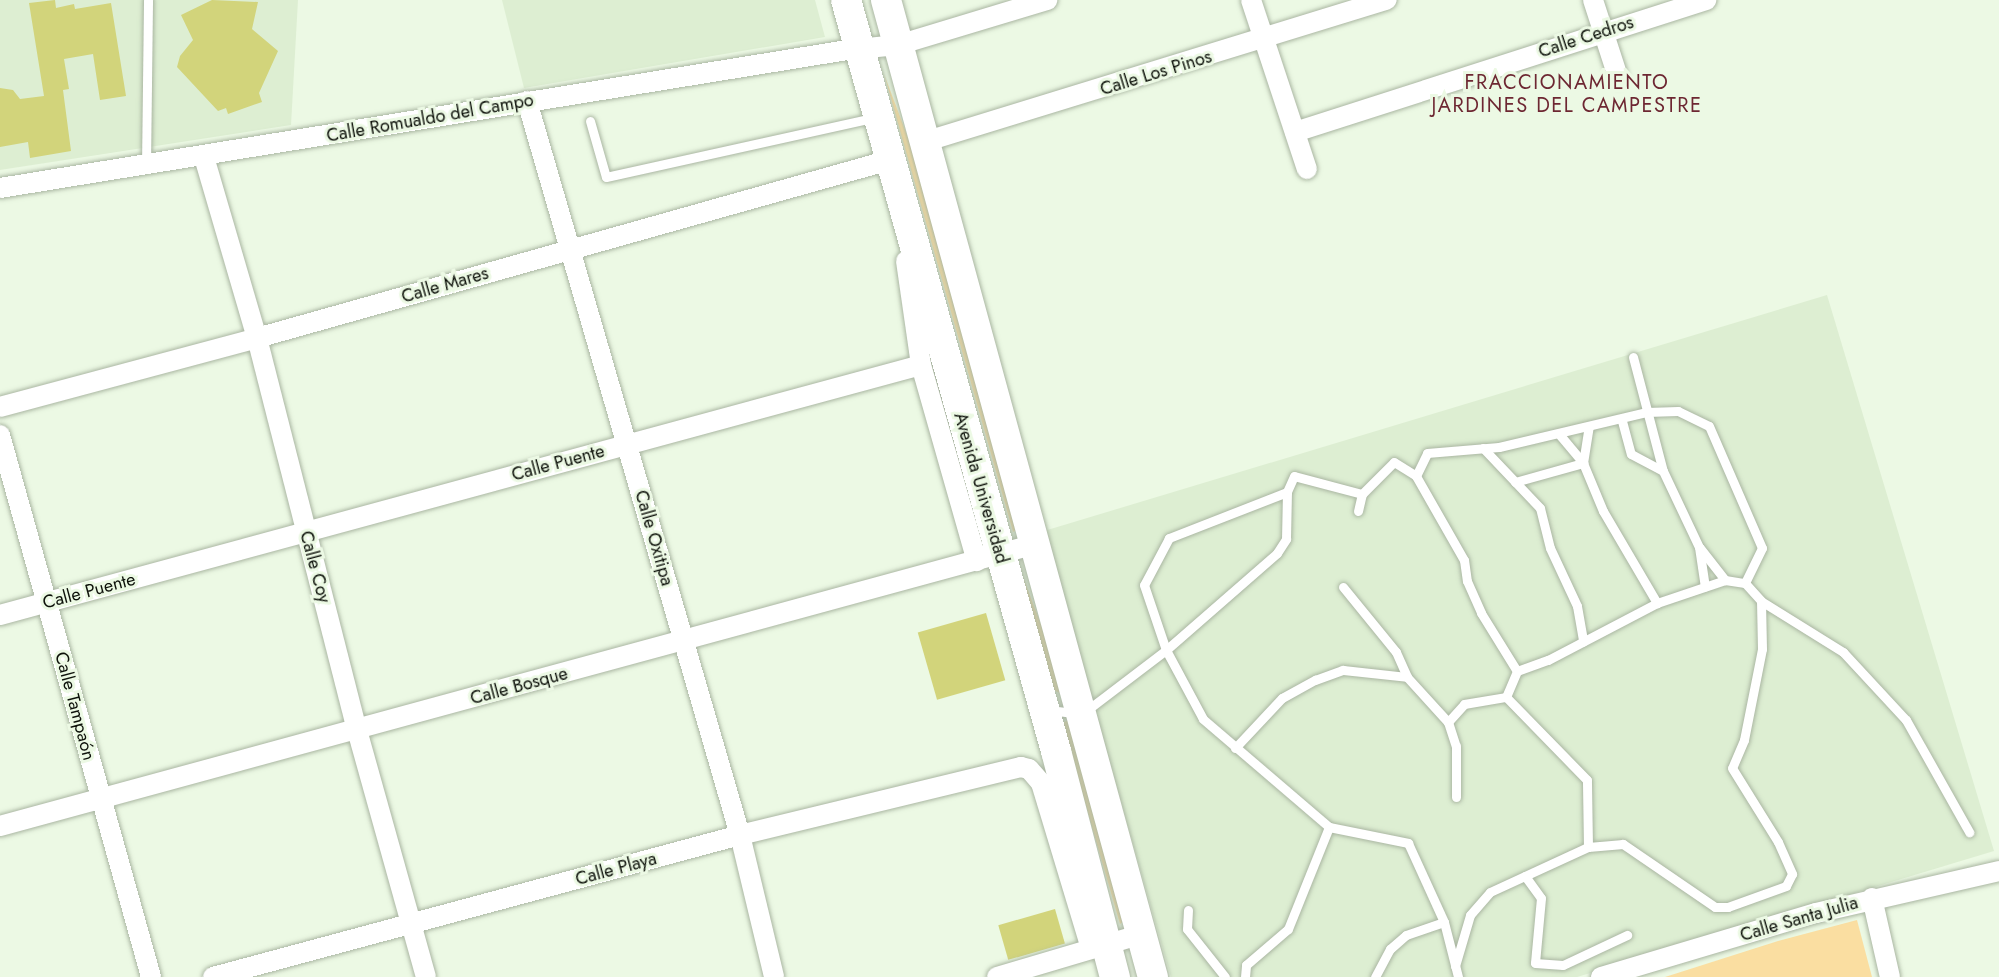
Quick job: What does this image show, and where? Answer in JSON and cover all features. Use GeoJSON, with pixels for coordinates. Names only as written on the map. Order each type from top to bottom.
{"type":"FeatureCollection","features":[{"type":"Feature","properties":{"kind":"main road","name":"Avenida Universidad"},"geometry":{"type":"LineString","coordinates":[[846,0],[853,49],[989,558],[1044,709],[1099,946],[1115,977]]}},
{"type":"Feature","properties":{"kind":"main road","name":"Avenida Universidad"},"geometry":{"type":"LineString","coordinates":[[886,0],[1153,977]]}},
{"type":"Feature","properties":{"kind":"street"},"geometry":{"type":"LineString","coordinates":[[833,0],[853,49]]}},
{"type":"Feature","properties":{"kind":"street","name":"Calle Romualdo del Campo"},"geometry":{"type":"LineString","coordinates":[[0,188],[204,157],[527,101],[853,49],[898,45],[1047,0]]}},
{"type":"Feature","properties":{"kind":"street"},"geometry":{"type":"LineString","coordinates":[[1251,0],[1307,169]]}},
{"type":"Feature","properties":{"kind":"street","name":"Calle Los Pinos"},"geometry":{"type":"LineString","coordinates":[[924,142],[1264,40],[1387,0]]}},
{"type":"Feature","properties":{"kind":"street"},"geometry":{"type":"LineString","coordinates":[[1593,0],[1618,77]]}},
{"type":"Feature","properties":{"kind":"street","name":"Calle Cedros"},"geometry":{"type":"LineString","coordinates":[[1295,132],[1603,31],[1706,0]]}},
{"type":"Feature","properties":{"kind":"street","name":"Calle Oxitipa"},"geometry":{"type":"LineString","coordinates":[[527,101],[740,835],[774,977]]}},
{"type":"Feature","properties":{"kind":"street","name":"Calle Coy"},"geometry":{"type":"LineString","coordinates":[[204,157],[257,338],[357,730],[426,977]]}},
{"type":"Feature","properties":{"kind":"street"},"geometry":{"type":"LineString","coordinates":[[884,161],[910,274],[921,365],[989,558]]}},
{"type":"Feature","properties":{"kind":"street","name":"Calle Mares"},"geometry":{"type":"LineString","coordinates":[[0,407],[257,338],[884,161]]}},
{"type":"Feature","properties":{"kind":"street","name":"Calle Puente"},"geometry":{"type":"LineString","coordinates":[[0,615],[921,365]]}},
{"type":"Feature","properties":{"kind":"street","name":"Calle Tampaón"},"geometry":{"type":"LineString","coordinates":[[0,435],[150,977]]}},
{"type":"Feature","properties":{"kind":"street","name":"Calle Bosque"},"geometry":{"type":"LineString","coordinates":[[0,826],[684,642],[1036,544]]}},
{"type":"Feature","properties":{"kind":"street","name":"Calle Playa"},"geometry":{"type":"LineString","coordinates":[[213,977],[740,835],[1021,767],[1029,769],[1041,783],[1099,946]]}},
{"type":"Feature","properties":{"kind":"street","name":"Calle Santa Julia"},"geometry":{"type":"LineString","coordinates":[[1601,977],[1872,898],[1999,871]]}},
{"type":"Feature","properties":{"kind":"street"},"geometry":{"type":"LineString","coordinates":[[1872,898],[1890,977]]}},
{"type":"Feature","properties":{"kind":"street"},"geometry":{"type":"LineString","coordinates":[[997,977],[1142,933]]}},
{"type":"Feature","properties":{"kind":"lane"},"geometry":{"type":"LineString","coordinates":[[146,166],[148,0]]}},
{"type":"Feature","properties":{"kind":"lane"},"geometry":{"type":"LineString","coordinates":[[590,121],[606,177],[871,118]]}},
{"type":"Feature","properties":{"kind":"lane"},"geometry":{"type":"LineString","coordinates":[[1633,357],[1663,471],[1699,547],[1725,580]]}},
{"type":"Feature","properties":{"kind":"lane"},"geometry":{"type":"LineString","coordinates":[[1416,476],[1427,453],[1483,448],[1622,421],[1646,412],[1678,411],[1709,426],[1762,548],[1745,583]]}},
{"type":"Feature","properties":{"kind":"lane"},"geometry":{"type":"LineString","coordinates":[[1622,421],[1631,454],[1663,471]]}},
{"type":"Feature","properties":{"kind":"lane"},"geometry":{"type":"LineString","coordinates":[[1583,463],[1589,427]]}},
{"type":"Feature","properties":{"kind":"lane"},"geometry":{"type":"LineString","coordinates":[[1559,434],[1583,463],[1603,511],[1657,603]]}},
{"type":"Feature","properties":{"kind":"lane"},"geometry":{"type":"LineString","coordinates":[[1483,448],[1540,508],[1550,548],[1577,606],[1583,641]]}},
{"type":"Feature","properties":{"kind":"lane"},"geometry":{"type":"LineString","coordinates":[[1358,511],[1362,494],[1394,462],[1416,476],[1464,560],[1467,581],[1481,613],[1516,671]]}},
{"type":"Feature","properties":{"kind":"lane"},"geometry":{"type":"LineString","coordinates":[[1515,482],[1583,463]]}},
{"type":"Feature","properties":{"kind":"lane"},"geometry":{"type":"LineString","coordinates":[[1044,709],[1082,714],[1166,650],[1277,553],[1286,539],[1287,492],[1294,476],[1362,494]]}},
{"type":"Feature","properties":{"kind":"lane"},"geometry":{"type":"LineString","coordinates":[[1287,492],[1169,538],[1144,585],[1166,650],[1203,719],[1329,827],[1408,843],[1444,922],[1458,977]]}},
{"type":"Feature","properties":{"kind":"lane"},"geometry":{"type":"LineString","coordinates":[[1699,547],[1705,587]]}},
{"type":"Feature","properties":{"kind":"lane"},"geometry":{"type":"LineString","coordinates":[[1506,697],[1516,671],[1548,660],[1657,603],[1725,580],[1745,583],[1761,601],[1843,652],[1906,720],[1968,832]]}},
{"type":"Feature","properties":{"kind":"lane"},"geometry":{"type":"LineString","coordinates":[[1343,587],[1396,652],[1407,677],[1448,722],[1456,746],[1456,797]]}},
{"type":"Feature","properties":{"kind":"lane"},"geometry":{"type":"LineString","coordinates":[[1455,966],[1470,915],[1490,892],[1588,847],[1623,844],[1714,907],[1728,907],[1786,886],[1792,874],[1778,842],[1732,768],[1744,740],[1762,649],[1761,601]]}},
{"type":"Feature","properties":{"kind":"lane"},"geometry":{"type":"LineString","coordinates":[[1235,748],[1282,698],[1315,680],[1343,670],[1407,677]]}},
{"type":"Feature","properties":{"kind":"lane"},"geometry":{"type":"LineString","coordinates":[[1506,697],[1587,780],[1588,847]]}},
{"type":"Feature","properties":{"kind":"lane"},"geometry":{"type":"LineString","coordinates":[[1448,722],[1464,704],[1506,697]]}},
{"type":"Feature","properties":{"kind":"lane"},"geometry":{"type":"LineString","coordinates":[[1245,977],[1246,965],[1288,929],[1329,827]]}},
{"type":"Feature","properties":{"kind":"lane"},"geometry":{"type":"LineString","coordinates":[[1525,876],[1541,897],[1535,963],[1563,965],[1627,935]]}},
{"type":"Feature","properties":{"kind":"lane"},"geometry":{"type":"LineString","coordinates":[[1188,910],[1187,929],[1225,977]]}},
{"type":"Feature","properties":{"kind":"lane"},"geometry":{"type":"LineString","coordinates":[[1375,977],[1390,949],[1406,935],[1444,922]]}},
{"type":"Feature","properties":{"kind":"shaded area"},"geometry":{"type":"Polygon","coordinates":[[[0,0],[298,0],[291,125],[0,170],[0,0]]]}},
{"type":"Feature","properties":{"kind":"shaded area"},"geometry":{"type":"Polygon","coordinates":[[[502,0],[815,0],[825,37],[524,88],[502,0]]]}},
{"type":"Feature","properties":{"kind":"shaded area"},"geometry":{"type":"Polygon","coordinates":[[[884,74],[922,175],[1017,530],[1013,532],[884,74]]]}},
{"type":"Feature","properties":{"kind":"shaded area"},"geometry":{"type":"Polygon","coordinates":[[[1827,295],[1994,851],[1577,977],[1171,977],[1044,531],[1827,295]]]}},
{"type":"Feature","properties":{"kind":"shaded area"},"geometry":{"type":"Polygon","coordinates":[[[1023,577],[1057,667],[1060,693],[1053,690],[1023,577]]]}},
{"type":"Feature","properties":{"kind":"shaded area"},"geometry":{"type":"Polygon","coordinates":[[[1069,720],[1124,921],[1120,924],[1062,723],[1069,720]]]}},
{"type":"Feature","properties":{"kind":"shaded area"},"geometry":{"type":"Polygon","coordinates":[[[1857,920],[1872,977],[1665,977],[1778,941],[1857,920]]]}},
{"type":"Feature","properties":{"kind":"building"},"geometry":{"type":"Polygon","coordinates":[[[55,0],[56,8],[74,4],[75,9],[111,3],[126,96],[100,100],[93,54],[64,59],[69,89],[63,90],[71,151],[30,158],[28,142],[0,147],[0,88],[13,90],[20,99],[44,96],[29,3],[55,0]]]}},
{"type":"Feature","properties":{"kind":"building"},"geometry":{"type":"Polygon","coordinates":[[[212,0],[258,2],[252,29],[278,51],[259,93],[262,102],[228,114],[226,108],[218,111],[177,67],[180,56],[193,40],[181,15],[212,0]]]}},
{"type":"Feature","properties":{"kind":"building"},"geometry":{"type":"Polygon","coordinates":[[[986,613],[1005,680],[937,700],[918,633],[986,613]]]}},
{"type":"Feature","properties":{"kind":"building"},"geometry":{"type":"Polygon","coordinates":[[[1055,909],[1065,944],[1008,960],[998,925],[1055,909]]]}},
{"type":"Feature","properties":{"kind":"district","name":"FRACCIONAMIENTO JARDINES DEL CAMPESTRE"},"geometry":{"type":"Point","coordinates":[1567,94]}}]}
